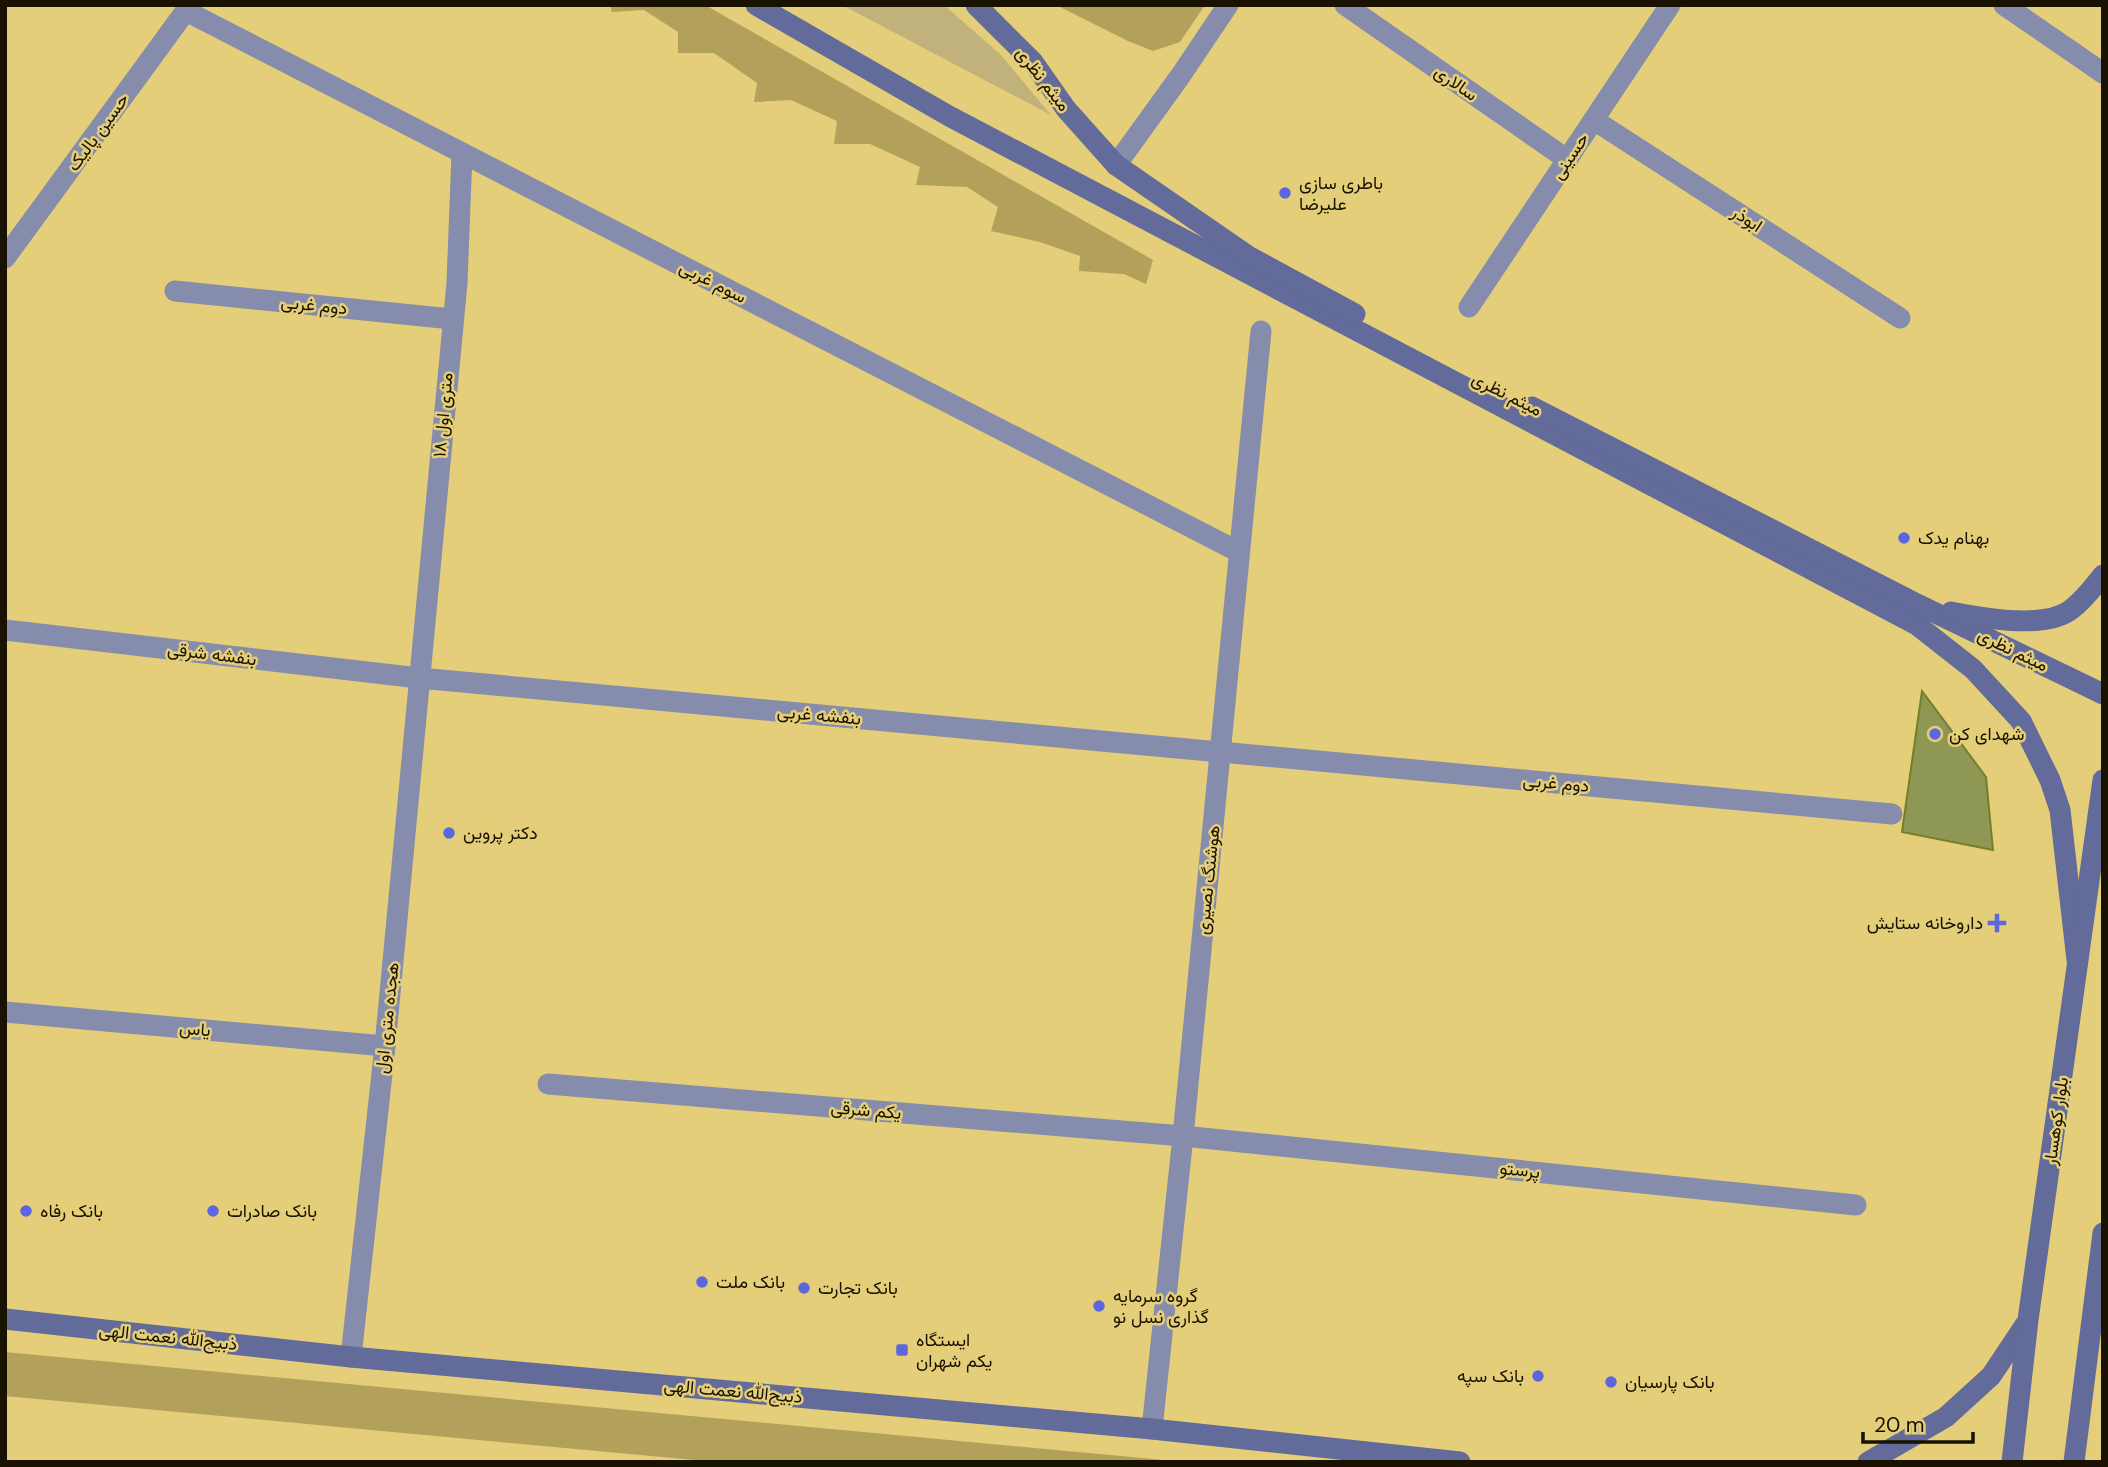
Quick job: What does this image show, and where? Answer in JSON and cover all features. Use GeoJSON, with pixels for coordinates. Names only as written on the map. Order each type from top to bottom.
{"type":"FeatureCollection","features":[{"type":"Feature","properties":{"kind":"main road"},"geometry":{"type":"LineString","coordinates":[[756,5],[949,116],[1917,625],[1973,669],[2021,721],[2050,780],[2060,810],[2077,960]]}},
{"type":"Feature","properties":{"kind":"main road","name":"میثم نظری"},"geometry":{"type":"LineString","coordinates":[[976,5],[1033,62],[1066,109],[1116,165],[1248,256],[1461,370],[1919,605],[2103,694]]}},
{"type":"Feature","properties":{"kind":"main road"},"geometry":{"type":"LineString","coordinates":[[1919,605],[1988,620],[2036,620],[2067,612],[2089,593],[2103,575]]}},
{"type":"Feature","properties":{"kind":"main road","name":"بلوار کوهسار"},"geometry":{"type":"LineString","coordinates":[[2012,1462],[2028,1320],[2103,780]]}},
{"type":"Feature","properties":{"kind":"main road"},"geometry":{"type":"LineString","coordinates":[[2074,1462],[2103,1233]]}},
{"type":"Feature","properties":{"kind":"main road","name":"ذبیح‌الله نعمت الهی"},"geometry":{"type":"LineString","coordinates":[[5,1319],[351,1357],[1152,1429],[1460,1462]]}},
{"type":"Feature","properties":{"kind":"main road"},"geometry":{"type":"LineString","coordinates":[[1868,1462],[1946,1417],[1991,1376],[2028,1320]]}},
{"type":"Feature","properties":{"kind":"street"},"geometry":{"type":"LineString","coordinates":[[1116,165],[1228,5]]}},
{"type":"Feature","properties":{"kind":"street","name":"سالاری"},"geometry":{"type":"LineString","coordinates":[[1345,5],[1567,160]]}},
{"type":"Feature","properties":{"kind":"street","name":"حسینی"},"geometry":{"type":"LineString","coordinates":[[1469,307],[1670,5]]}},
{"type":"Feature","properties":{"kind":"street"},"geometry":{"type":"LineString","coordinates":[[2004,5],[2103,73]]}},
{"type":"Feature","properties":{"kind":"street","name":"سوم غربی"},"geometry":{"type":"LineString","coordinates":[[188,8],[462,153],[1240,552]]}},
{"type":"Feature","properties":{"kind":"street","name":"حسین پالیک"},"geometry":{"type":"LineString","coordinates":[[5,258],[188,8]]}},
{"type":"Feature","properties":{"kind":"street","name":"ابوذر"},"geometry":{"type":"LineString","coordinates":[[1594,120],[1900,318]]}},
{"type":"Feature","properties":{"kind":"street","name":"۱۸ متری اول"},"geometry":{"type":"LineString","coordinates":[[419,678],[457,283],[462,153]]}},
{"type":"Feature","properties":{"kind":"street","name":"دوم غربی"},"geometry":{"type":"LineString","coordinates":[[176,291],[452,319]]}},
{"type":"Feature","properties":{"kind":"street","name":"هوشنگ نصیری"},"geometry":{"type":"LineString","coordinates":[[1152,1429],[1261,331]]}},
{"type":"Feature","properties":{"kind":"street","name":"بنفشه شرقی"},"geometry":{"type":"LineString","coordinates":[[5,630],[419,678]]}},
{"type":"Feature","properties":{"kind":"street","name":"بنفشه غربی"},"geometry":{"type":"LineString","coordinates":[[419,678],[1220,752]]}},
{"type":"Feature","properties":{"kind":"street","name":"هجده متری اول"},"geometry":{"type":"LineString","coordinates":[[351,1357],[385,1046],[419,678]]}},
{"type":"Feature","properties":{"kind":"street","name":"دوم غربی"},"geometry":{"type":"LineString","coordinates":[[1220,752],[1892,814]]}},
{"type":"Feature","properties":{"kind":"street","name":"یاس"},"geometry":{"type":"LineString","coordinates":[[5,1012],[385,1046]]}},
{"type":"Feature","properties":{"kind":"street","name":"یکم شرقی"},"geometry":{"type":"LineString","coordinates":[[548,1084],[1183,1136]]}},
{"type":"Feature","properties":{"kind":"street","name":"پرستو"},"geometry":{"type":"LineString","coordinates":[[1183,1136],[1856,1205]]}},
{"type":"Feature","properties":{"kind":"shaded area"},"geometry":{"type":"Polygon","coordinates":[[[610,5],[705,5],[1153,260],[1146,284],[1124,274],[1079,271],[1080,256],[1040,242],[991,231],[998,207],[967,187],[916,185],[920,167],[870,144],[834,144],[837,121],[791,100],[754,102],[757,83],[714,53],[678,53],[678,32],[644,10],[612,12],[610,5]]]}},
{"type":"Feature","properties":{"kind":"shaded area"},"geometry":{"type":"Polygon","coordinates":[[[842,5],[944,5],[1000,54],[1051,115],[842,5]]]}},
{"type":"Feature","properties":{"kind":"shaded area"},"geometry":{"type":"Polygon","coordinates":[[[1056,5],[1205,5],[1180,42],[1153,51],[1056,5]]]}},
{"type":"Feature","properties":{"kind":"shaded area"},"geometry":{"type":"Polygon","coordinates":[[[5,1352],[1185,1462],[716,1462],[5,1396],[5,1352]]]}},
{"type":"Feature","properties":{"kind":"building","name":"شهدای کن"},"geometry":{"type":"Polygon","coordinates":[[[1922,691],[1986,777],[1993,850],[1902,832],[1922,691]]]}},
{"type":"Feature","properties":{"kind":"place","name":"باطری سازی علیرضا"},"geometry":{"type":"Point","coordinates":[1285,193]}},
{"type":"Feature","properties":{"kind":"place","name":"بهنام یدک"},"geometry":{"type":"Point","coordinates":[1904,538]}},
{"type":"Feature","properties":{"kind":"place","name":"شهدای کن"},"geometry":{"type":"Point","coordinates":[1935,734]}},
{"type":"Feature","properties":{"kind":"place","name":"دکتر پروین"},"geometry":{"type":"Point","coordinates":[449,833]}},
{"type":"Feature","properties":{"kind":"place","name":"داروخانه ستایش"},"geometry":{"type":"Point","coordinates":[1997,923]}},
{"type":"Feature","properties":{"kind":"place","name":"بانک رفاه"},"geometry":{"type":"Point","coordinates":[26,1211]}},
{"type":"Feature","properties":{"kind":"place","name":"بانک صادرات"},"geometry":{"type":"Point","coordinates":[213,1211]}},
{"type":"Feature","properties":{"kind":"place","name":"بانک ملت"},"geometry":{"type":"Point","coordinates":[702,1282]}},
{"type":"Feature","properties":{"kind":"place","name":"بانک تجارت"},"geometry":{"type":"Point","coordinates":[804,1288]}},
{"type":"Feature","properties":{"kind":"place","name":"گروه سرمایه گذاری نسل نو"},"geometry":{"type":"Point","coordinates":[1099,1306]}},
{"type":"Feature","properties":{"kind":"place","name":"ایستگاه یکم شهران"},"geometry":{"type":"Point","coordinates":[902,1350]}},
{"type":"Feature","properties":{"kind":"place","name":"بانک سپه"},"geometry":{"type":"Point","coordinates":[1538,1376]}},
{"type":"Feature","properties":{"kind":"place","name":"بانک پارسیان"},"geometry":{"type":"Point","coordinates":[1611,1382]}}]}
